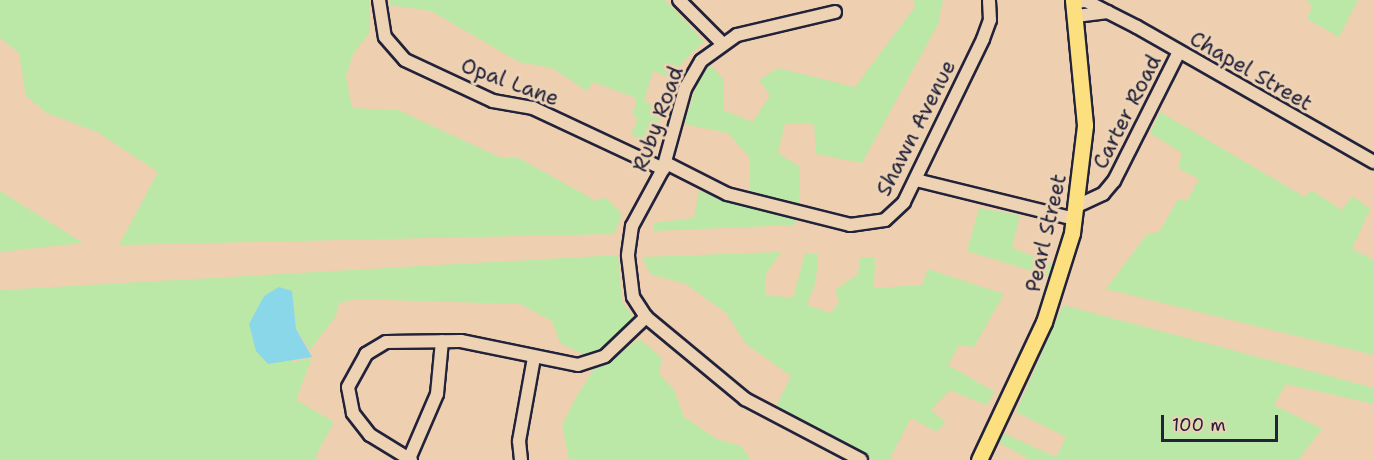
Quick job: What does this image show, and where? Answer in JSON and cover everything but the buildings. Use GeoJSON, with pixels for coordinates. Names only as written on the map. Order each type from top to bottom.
{"type":"FeatureCollection","features":[{"type":"Feature","properties":{"kind":"main road","name":"Pearl Street"},"geometry":{"type":"LineString","coordinates":[[979,460],[1044,322],[1076,213],[1085,115],[1074,6]]}},
{"type":"Feature","properties":{"kind":"street","name":"Opal Lane"},"geometry":{"type":"LineString","coordinates":[[379,0],[385,37],[405,60],[493,101],[533,108],[664,166]]}},
{"type":"Feature","properties":{"kind":"street"},"geometry":{"type":"LineString","coordinates":[[679,0],[722,43]]}},
{"type":"Feature","properties":{"kind":"street","name":"Shawn Avenue"},"geometry":{"type":"LineString","coordinates":[[664,166],[728,194],[859,226],[892,215],[916,180],[988,30],[989,1]]}},
{"type":"Feature","properties":{"kind":"street","name":"Chapel Street"},"geometry":{"type":"LineString","coordinates":[[1074,6],[1086,1],[1374,162]]}},
{"type":"Feature","properties":{"kind":"street","name":"Ruby Road"},"geometry":{"type":"LineString","coordinates":[[835,12],[738,34],[722,43],[692,73],[664,166],[628,238],[631,290],[646,317],[745,399],[861,460]]}},
{"type":"Feature","properties":{"kind":"street","name":"Carter Road"},"geometry":{"type":"LineString","coordinates":[[1076,213],[1103,194],[1114,181],[1179,52]]}},
{"type":"Feature","properties":{"kind":"street"},"geometry":{"type":"LineString","coordinates":[[916,180],[1076,213]]}},
{"type":"Feature","properties":{"kind":"street"},"geometry":{"type":"LineString","coordinates":[[442,341],[437,394],[410,459],[359,426],[348,387],[366,354],[386,342],[442,341],[578,365],[597,360],[646,317]]}},
{"type":"Feature","properties":{"kind":"street"},"geometry":{"type":"LineString","coordinates":[[520,460],[519,441],[534,358]]}},
{"type":"Feature","properties":{"kind":"green space"},"geometry":{"type":"Polygon","coordinates":[[[0,0],[369,0],[370,32],[353,54],[346,76],[352,108],[398,110],[499,157],[519,158],[596,201],[605,197],[622,214],[614,234],[119,245],[158,172],[97,132],[47,113],[26,96],[19,53],[0,38],[0,0]]]}},
{"type":"Feature","properties":{"kind":"green space"},"geometry":{"type":"Polygon","coordinates":[[[390,0],[665,0],[704,41],[678,67],[673,79],[653,71],[644,101],[663,110],[650,144],[631,134],[638,119],[633,117],[636,98],[593,82],[587,91],[552,68],[519,62],[431,11],[390,5],[390,0]]]}},
{"type":"Feature","properties":{"kind":"green space"},"geometry":{"type":"Polygon","coordinates":[[[914,0],[943,0],[938,24],[862,163],[816,154],[814,124],[785,123],[778,153],[800,167],[799,205],[750,191],[750,158],[728,133],[684,124],[700,75],[711,65],[724,80],[723,110],[753,122],[770,95],[759,80],[778,68],[855,87],[915,7],[914,0]]]}},
{"type":"Feature","properties":{"kind":"green space"},"geometry":{"type":"Polygon","coordinates":[[[1306,0],[1358,0],[1339,37],[1307,19],[1312,6],[1306,0]]]}},
{"type":"Feature","properties":{"kind":"green space"},"geometry":{"type":"Polygon","coordinates":[[[1160,112],[1305,197],[1311,190],[1342,210],[1352,196],[1370,209],[1352,249],[1374,260],[1374,355],[1106,289],[1147,234],[1159,232],[1178,199],[1187,201],[1199,179],[1178,168],[1182,153],[1150,133],[1160,112]]]}},
{"type":"Feature","properties":{"kind":"green space"},"geometry":{"type":"Polygon","coordinates":[[[0,191],[83,243],[0,252],[0,191]]]}},
{"type":"Feature","properties":{"kind":"green space"},"geometry":{"type":"Polygon","coordinates":[[[699,191],[796,220],[794,225],[653,231],[654,223],[694,218],[699,191]]]}},
{"type":"Feature","properties":{"kind":"green space"},"geometry":{"type":"Polygon","coordinates":[[[979,208],[1020,215],[1012,248],[1053,264],[1048,276],[967,251],[979,208]]]}},
{"type":"Feature","properties":{"kind":"green space"},"geometry":{"type":"Polygon","coordinates":[[[781,252],[765,275],[765,295],[793,298],[805,253],[818,254],[816,281],[807,305],[831,313],[839,302],[835,290],[858,274],[860,257],[875,258],[874,288],[922,285],[928,269],[1004,294],[974,347],[959,345],[948,365],[995,392],[986,405],[950,390],[931,410],[945,422],[937,432],[911,418],[889,460],[875,460],[775,408],[791,376],[746,344],[726,313],[686,284],[650,274],[642,257],[781,252]]]}},
{"type":"Feature","properties":{"kind":"green space"},"geometry":{"type":"Polygon","coordinates":[[[618,255],[622,301],[634,319],[603,349],[585,355],[560,343],[552,321],[520,304],[356,299],[339,303],[336,316],[310,350],[296,329],[292,292],[293,363],[312,357],[296,400],[334,422],[315,457],[320,460],[0,460],[0,290],[618,255]]]}},
{"type":"Feature","properties":{"kind":"green space"},"geometry":{"type":"Polygon","coordinates":[[[1063,305],[1374,388],[1374,404],[1286,384],[1274,405],[1322,429],[1298,460],[1031,460],[998,442],[1003,433],[1056,457],[1066,437],[1016,412],[1063,305]]]}},
{"type":"Feature","properties":{"kind":"green space"},"geometry":{"type":"Polygon","coordinates":[[[640,339],[662,358],[659,374],[674,390],[684,417],[717,439],[741,446],[751,460],[569,460],[562,425],[575,399],[593,370],[640,339]]]}},
{"type":"Feature","properties":{"kind":"water"},"geometry":{"type":"Polygon","coordinates":[[[279,287],[292,291],[296,329],[312,357],[268,364],[256,351],[249,324],[264,296],[279,287]]]}}]}
